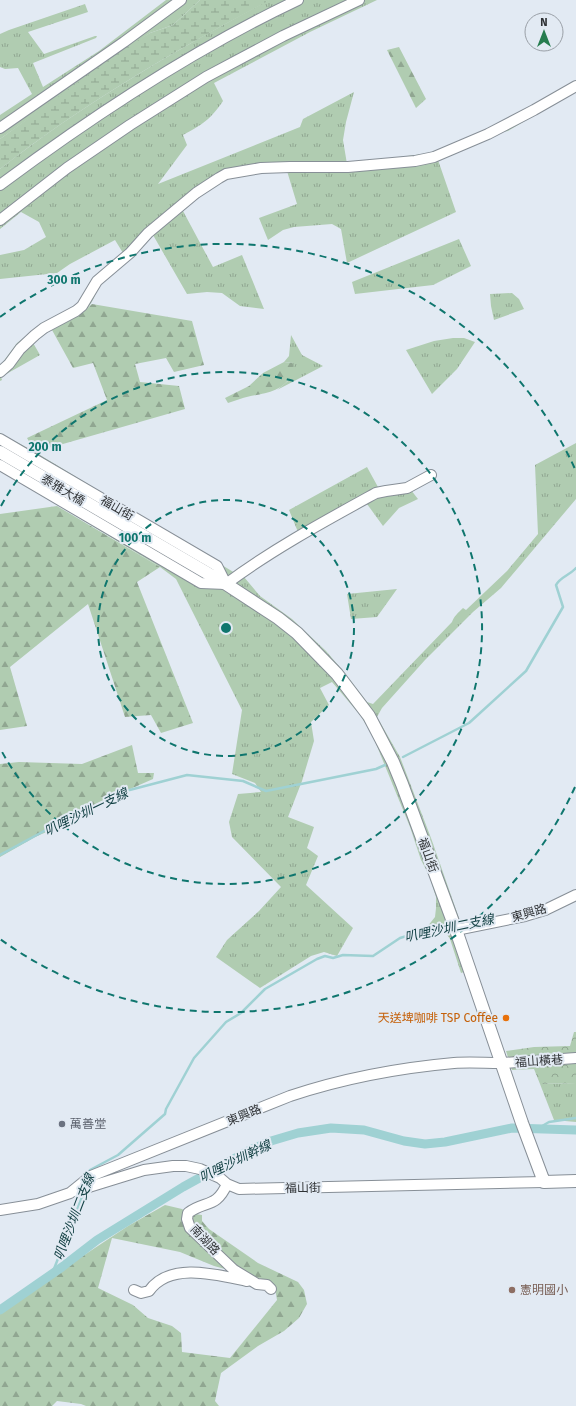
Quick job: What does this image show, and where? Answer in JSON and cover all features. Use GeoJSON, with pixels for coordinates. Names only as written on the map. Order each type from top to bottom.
{"type":"FeatureCollection","features":[{"type":"Feature","properties":{"kind":"street"},"geometry":{"type":"LineString","coordinates":[[0,128],[124,42],[181,0]]}},
{"type":"Feature","properties":{"kind":"street"},"geometry":{"type":"LineString","coordinates":[[0,185],[113,104],[190,58],[276,10],[298,0]]}},
{"type":"Feature","properties":{"kind":"street"},"geometry":{"type":"LineString","coordinates":[[0,220],[66,168],[206,77],[283,36],[359,0]]}},
{"type":"Feature","properties":{"kind":"street"},"geometry":{"type":"LineString","coordinates":[[0,372],[9,364],[20,349],[35,335],[44,328],[82,306],[97,281],[130,253],[148,233],[196,193],[226,174],[261,168],[348,167],[415,161],[434,157],[488,134],[576,86]]}},
{"type":"Feature","properties":{"kind":"street","name":"福山街"},"geometry":{"type":"LineString","coordinates":[[0,439],[217,566],[226,584]]}},
{"type":"Feature","properties":{"kind":"street","name":"泰雅大橋"},"geometry":{"type":"LineString","coordinates":[[0,452],[210,575]]}},
{"type":"Feature","properties":{"kind":"street","name":"福山街"},"geometry":{"type":"LineString","coordinates":[[0,465],[201,583],[226,584]]}},
{"type":"Feature","properties":{"kind":"street"},"geometry":{"type":"LineString","coordinates":[[226,584],[300,535],[376,493],[407,488],[431,475]]}},
{"type":"Feature","properties":{"kind":"street","name":"福山街"},"geometry":{"type":"LineString","coordinates":[[210,575],[278,618],[297,633],[337,674],[369,716],[393,762],[402,784],[456,930],[501,1063],[544,1182]]}},
{"type":"Feature","properties":{"kind":"street","name":"東興路"},"geometry":{"type":"LineString","coordinates":[[456,930],[525,916],[545,910],[576,894]]}},
{"type":"Feature","properties":{"kind":"street","name":"福山橫巷"},"geometry":{"type":"LineString","coordinates":[[501,1063],[576,1058]]}},
{"type":"Feature","properties":{"kind":"street","name":"東興路"},"geometry":{"type":"LineString","coordinates":[[0,1210],[38,1204],[70,1192],[91,1176],[290,1096],[316,1088],[357,1077],[388,1071],[455,1063],[501,1063]]}},
{"type":"Feature","properties":{"kind":"street","name":"福山街"},"geometry":{"type":"LineString","coordinates":[[70,1192],[144,1170],[186,1166],[200,1169],[214,1175],[227,1184],[239,1189],[576,1181]]}},
{"type":"Feature","properties":{"kind":"street","name":"南湖路"},"geometry":{"type":"LineString","coordinates":[[227,1184],[223,1193],[212,1204],[195,1208],[188,1213],[187,1219],[190,1228],[234,1270],[257,1284],[267,1285],[271,1289]]}},
{"type":"Feature","properties":{"kind":"street"},"geometry":{"type":"LineString","coordinates":[[134,1290],[141,1293],[149,1291],[154,1284],[162,1278],[180,1273],[208,1273],[257,1284]]}},
{"type":"Feature","properties":{"kind":"green space"},"geometry":{"type":"Polygon","coordinates":[[[166,0],[200,0],[173,25],[150,33],[0,139],[0,115],[32,94],[18,68],[5,69],[0,67],[0,34],[85,4],[88,12],[28,32],[44,54],[97,36],[96,38],[33,63],[43,87],[99,51],[166,0]]]}},
{"type":"Feature","properties":{"kind":"green space"},"geometry":{"type":"Polygon","coordinates":[[[200,0],[270,0],[131,78],[64,122],[0,169],[0,139],[121,51],[150,33],[173,25],[200,0]]]}},
{"type":"Feature","properties":{"kind":"green space"},"geometry":{"type":"Polygon","coordinates":[[[269,0],[377,0],[310,32],[214,83],[223,101],[206,121],[183,135],[187,145],[158,184],[300,127],[303,119],[354,92],[343,140],[347,164],[430,153],[527,111],[576,83],[576,92],[508,131],[498,133],[438,160],[456,212],[347,263],[341,229],[332,224],[294,227],[283,230],[268,240],[259,218],[297,204],[287,171],[276,171],[233,177],[220,182],[205,192],[183,211],[213,267],[242,255],[264,309],[240,306],[222,293],[207,292],[187,294],[153,235],[101,283],[91,303],[81,314],[32,341],[40,355],[1,377],[2,380],[0,381],[0,366],[17,343],[37,328],[76,306],[95,276],[123,253],[115,240],[70,264],[57,273],[0,279],[0,255],[24,250],[46,237],[39,222],[21,212],[0,229],[0,169],[64,122],[131,78],[269,0]]]}},
{"type":"Feature","properties":{"kind":"green space"},"geometry":{"type":"Polygon","coordinates":[[[399,47],[426,99],[416,108],[387,50],[399,47]]]}},
{"type":"Feature","properties":{"kind":"green space"},"geometry":{"type":"Polygon","coordinates":[[[459,239],[471,266],[433,285],[355,294],[352,282],[459,239]]]}},
{"type":"Feature","properties":{"kind":"green space"},"geometry":{"type":"Polygon","coordinates":[[[512,293],[519,299],[524,309],[494,320],[490,294],[512,293]]]}},
{"type":"Feature","properties":{"kind":"green space"},"geometry":{"type":"Polygon","coordinates":[[[92,304],[192,321],[204,365],[174,372],[166,358],[135,364],[140,382],[179,386],[185,409],[35,452],[27,438],[107,400],[93,363],[73,368],[52,330],[81,314],[92,304]]]}},
{"type":"Feature","properties":{"kind":"green space"},"geometry":{"type":"Polygon","coordinates":[[[291,335],[302,355],[323,366],[277,390],[288,381],[293,363],[284,362],[289,356],[291,335]]]}},
{"type":"Feature","properties":{"kind":"green space"},"geometry":{"type":"Polygon","coordinates":[[[464,338],[475,342],[457,369],[432,394],[406,350],[434,341],[464,338]]]}},
{"type":"Feature","properties":{"kind":"green space"},"geometry":{"type":"Polygon","coordinates":[[[284,362],[293,363],[293,369],[287,382],[282,386],[275,390],[228,403],[225,398],[249,386],[263,373],[284,362]]]}},
{"type":"Feature","properties":{"kind":"green space"},"geometry":{"type":"Polygon","coordinates":[[[0,433],[35,452],[235,573],[298,532],[289,510],[367,467],[378,487],[407,485],[418,499],[399,508],[383,526],[367,504],[301,539],[244,577],[260,596],[292,619],[326,651],[367,702],[373,704],[452,622],[459,611],[463,608],[466,610],[507,571],[538,534],[535,465],[576,443],[576,499],[501,588],[473,612],[425,660],[382,708],[377,717],[400,757],[431,838],[462,923],[464,932],[462,933],[473,969],[461,973],[450,939],[446,933],[409,935],[427,927],[435,917],[436,897],[429,875],[421,860],[410,827],[372,734],[360,715],[332,682],[320,688],[329,705],[311,722],[314,741],[302,781],[288,817],[314,827],[307,848],[318,856],[306,885],[353,928],[337,956],[324,952],[311,956],[260,988],[216,957],[227,940],[259,911],[281,887],[232,837],[229,822],[238,794],[261,792],[255,783],[232,774],[242,710],[176,579],[160,567],[0,470],[0,433]]]}},
{"type":"Feature","properties":{"kind":"green space"},"geometry":{"type":"Polygon","coordinates":[[[57,506],[160,567],[137,582],[193,723],[161,733],[151,715],[125,717],[88,604],[10,667],[27,726],[0,730],[0,514],[57,506]]]}},
{"type":"Feature","properties":{"kind":"green space"},"geometry":{"type":"Polygon","coordinates":[[[397,589],[377,617],[351,619],[347,594],[397,589]]]}},
{"type":"Feature","properties":{"kind":"green space"},"geometry":{"type":"Polygon","coordinates":[[[132,745],[138,773],[154,773],[153,779],[71,815],[73,821],[37,836],[0,857],[0,764],[19,762],[82,764],[132,745]]]}},
{"type":"Feature","properties":{"kind":"green space"},"geometry":{"type":"Polygon","coordinates":[[[574,1032],[576,1032],[576,1083],[540,1084],[534,1069],[512,1070],[506,1051],[534,1047],[570,1046],[574,1032]]]}},
{"type":"Feature","properties":{"kind":"green space"},"geometry":{"type":"Polygon","coordinates":[[[576,1083],[576,1122],[554,1120],[540,1084],[576,1083]]]}},
{"type":"Feature","properties":{"kind":"green space"},"geometry":{"type":"Polygon","coordinates":[[[165,1205],[182,1209],[188,1213],[202,1215],[202,1221],[209,1229],[258,1263],[298,1282],[304,1290],[307,1304],[299,1318],[284,1331],[258,1346],[221,1373],[215,1401],[219,1406],[86,1406],[57,1401],[52,1406],[0,1406],[0,1311],[128,1226],[165,1205]],[[112,1238],[98,1288],[133,1305],[148,1318],[172,1326],[181,1333],[182,1352],[230,1358],[277,1300],[275,1288],[262,1279],[214,1266],[180,1252],[112,1238]]]}},
{"type":"Feature","properties":{"kind":"waterway","name":"叭哩沙圳一支線"},"geometry":{"type":"LineString","coordinates":[[403,757],[469,723],[526,671],[563,607],[556,585],[560,580],[576,568]]}},
{"type":"Feature","properties":{"kind":"waterway","name":"叭哩沙圳一支線"},"geometry":{"type":"LineString","coordinates":[[0,855],[57,824],[102,804],[122,792],[187,775],[243,781],[266,791],[376,769],[385,765]]}},
{"type":"Feature","properties":{"kind":"waterway","name":"叭哩沙圳二支線"},"geometry":{"type":"LineString","coordinates":[[89,1174],[90,1170],[118,1155],[165,1114],[166,1109],[194,1058],[226,1022],[241,1013],[265,989],[317,959],[325,956],[333,958],[343,955],[373,956],[400,938],[452,928]]}},
{"type":"Feature","properties":{"kind":"waterway"},"geometry":{"type":"LineString","coordinates":[[537,1129],[549,1122],[576,1118]]}},
{"type":"Feature","properties":{"kind":"waterway","name":"叭哩沙圳幹線"},"geometry":{"type":"LineString","coordinates":[[0,1310],[62,1267],[97,1240],[183,1187],[250,1150],[271,1141],[298,1133],[331,1128],[364,1130],[404,1141],[425,1144],[445,1142],[512,1128],[576,1130]]}},
{"type":"Feature","properties":{"kind":"waterway","name":"叭哩沙圳二支線"},"geometry":{"type":"LineString","coordinates":[[52,1274],[84,1192]]}},
{"type":"Feature","properties":{"kind":"place","name":"天送埤咖啡 TSP Coffee"},"geometry":{"type":"Point","coordinates":[506,1018]}},
{"type":"Feature","properties":{"kind":"place","name":"萬善堂"},"geometry":{"type":"Point","coordinates":[62,1124]}},
{"type":"Feature","properties":{"kind":"place","name":"憲明國小"},"geometry":{"type":"Point","coordinates":[512,1290]}}]}
